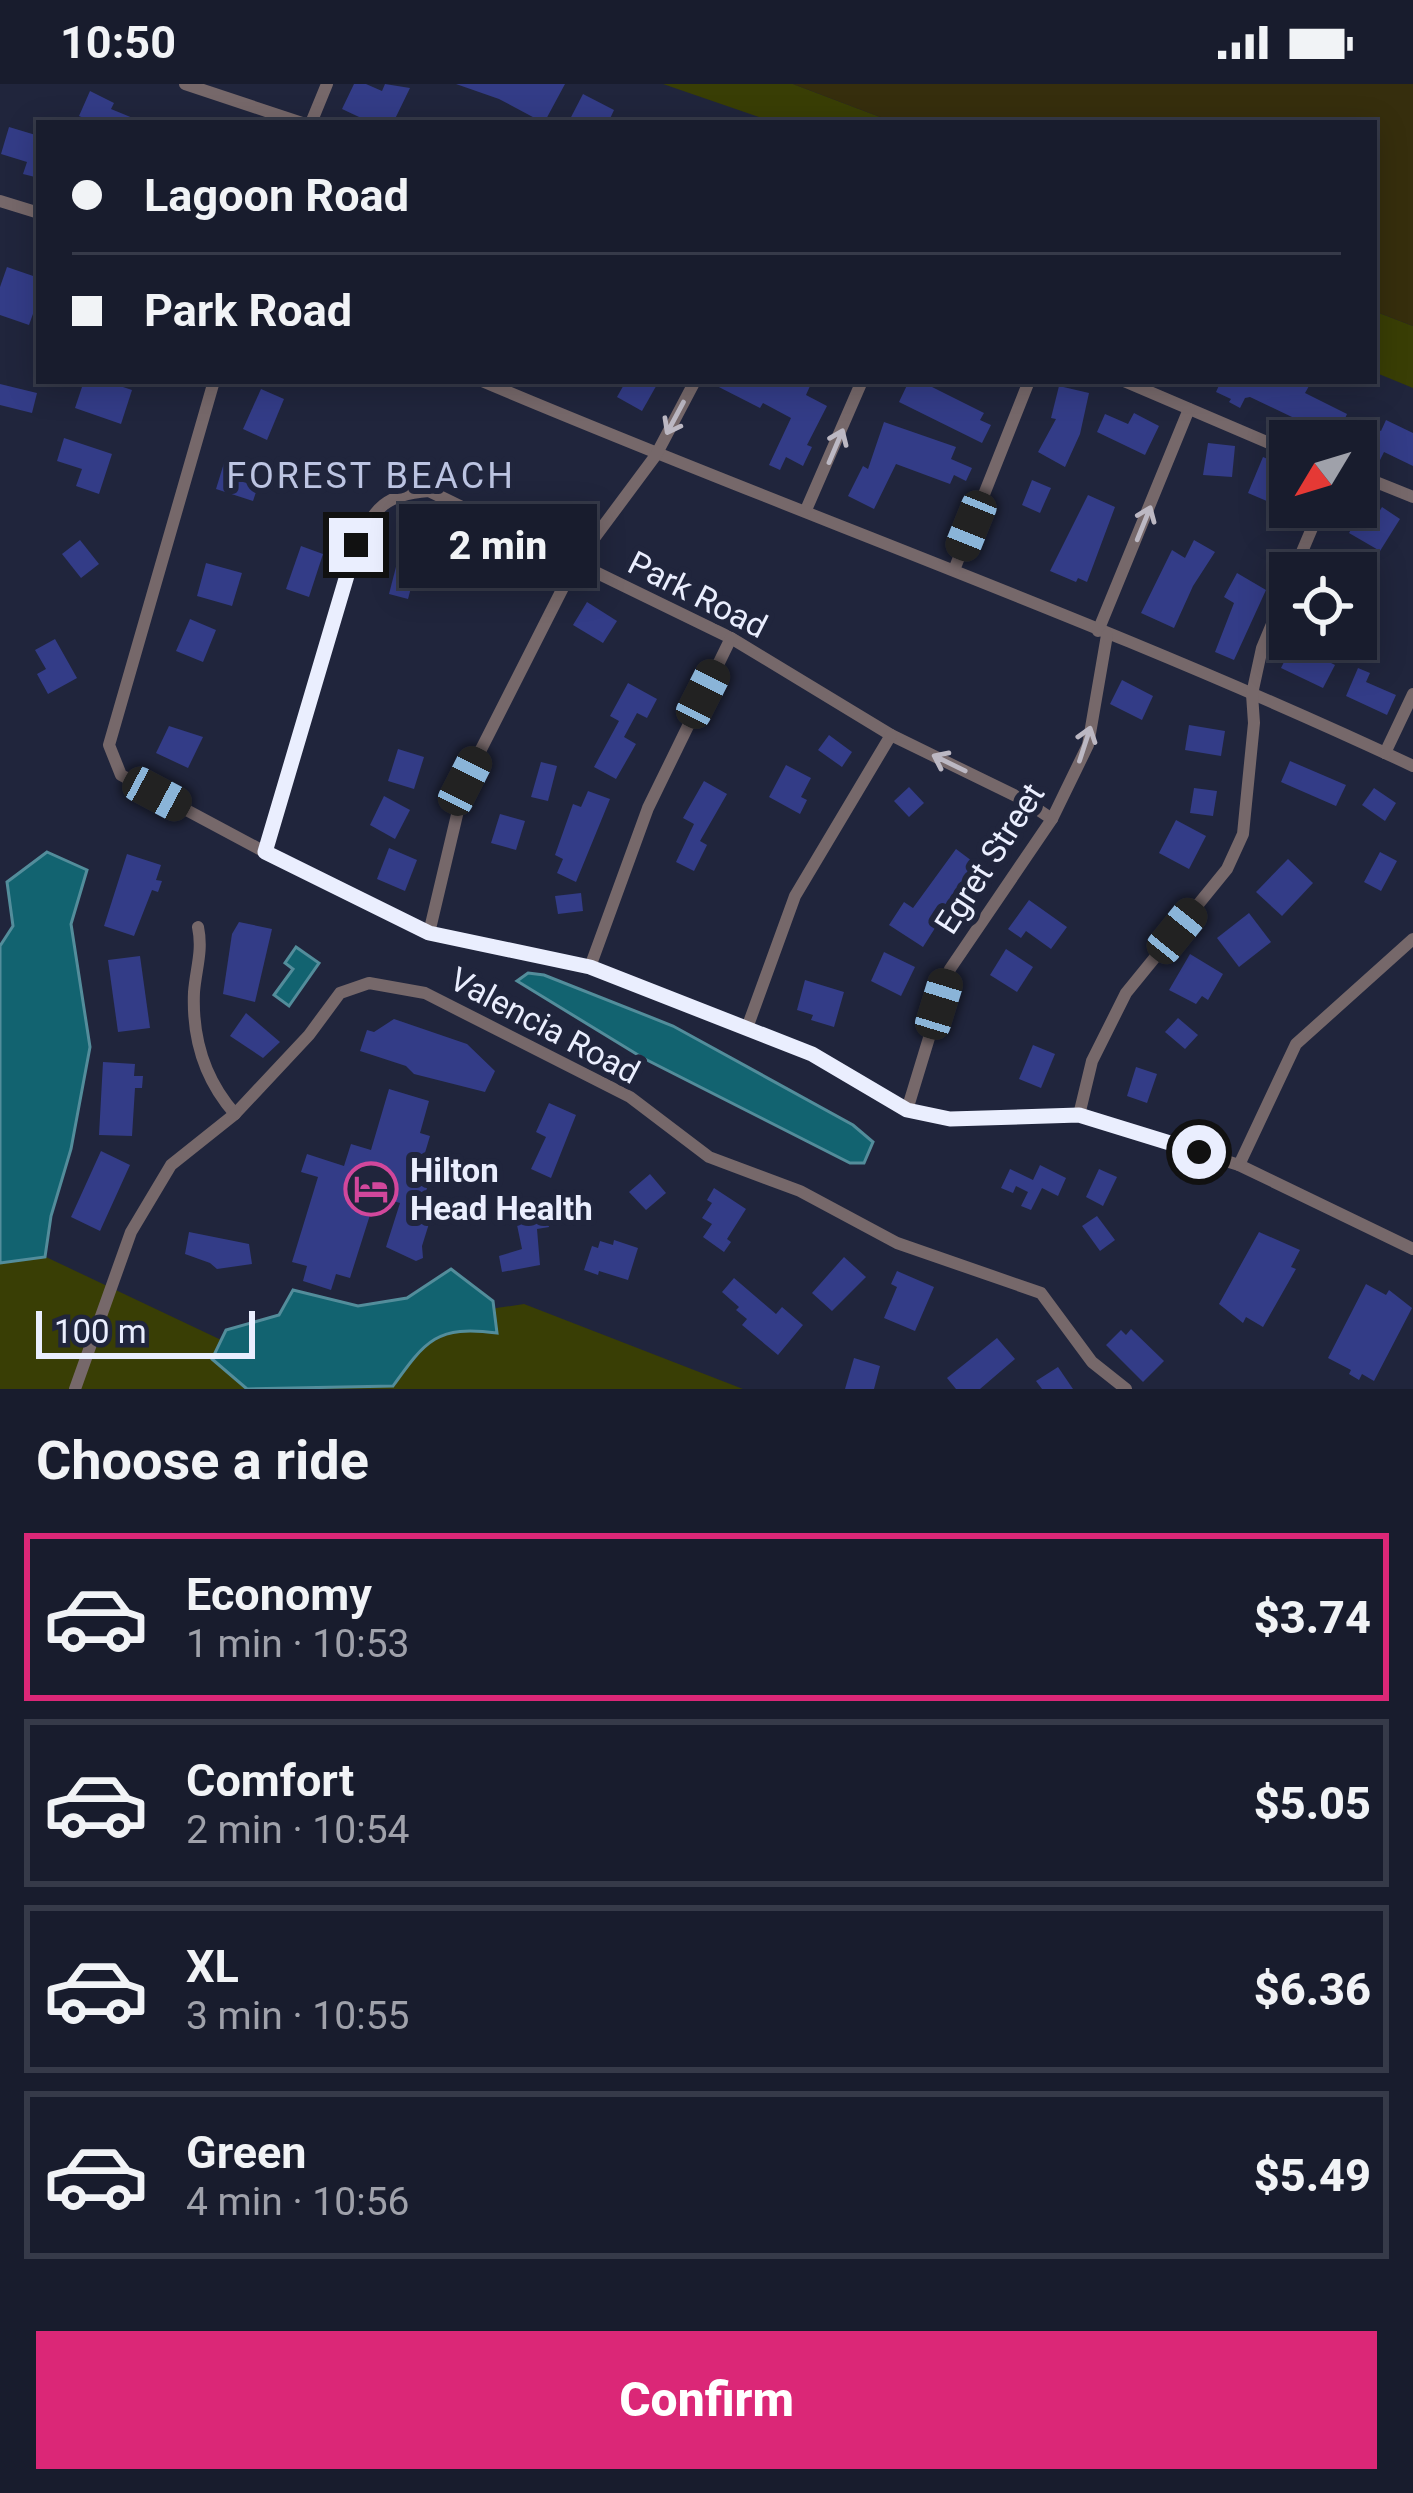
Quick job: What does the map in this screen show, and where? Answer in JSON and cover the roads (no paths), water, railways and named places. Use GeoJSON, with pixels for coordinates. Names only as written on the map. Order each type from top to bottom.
{"type":"FeatureCollection","features":[{"type":"Feature","properties":{"kind":"street"},"geometry":{"type":"LineString","coordinates":[[185,84],[297,120]]}},
{"type":"Feature","properties":{"kind":"street"},"geometry":{"type":"LineString","coordinates":[[308,120],[327,84]]}},
{"type":"Feature","properties":{"kind":"street"},"geometry":{"type":"LineString","coordinates":[[0,201],[36,212]]}},
{"type":"Feature","properties":{"kind":"street"},"geometry":{"type":"LineString","coordinates":[[213,384],[109,745],[121,775],[429,933],[590,967],[812,1054],[907,1110],[950,1119],[1079,1115],[1239,1165],[1413,1249]]}},
{"type":"Feature","properties":{"kind":"street"},"geometry":{"type":"LineString","coordinates":[[489,384],[1252,694],[1413,766]]}},
{"type":"Feature","properties":{"kind":"street"},"geometry":{"type":"LineString","coordinates":[[429,933],[465,781],[575,564],[656,455],[693,384]]}},
{"type":"Feature","properties":{"kind":"street"},"geometry":{"type":"LineString","coordinates":[[806,510],[861,384]]}},
{"type":"Feature","properties":{"kind":"street"},"geometry":{"type":"LineString","coordinates":[[954,571],[1029,384]]}},
{"type":"Feature","properties":{"kind":"street"},"geometry":{"type":"LineString","coordinates":[[1131,384],[1269,443]]}},
{"type":"Feature","properties":{"kind":"street","name":"Egret Street"},"geometry":{"type":"LineString","coordinates":[[907,1110],[950,969],[1052,819],[1088,745],[1103,633],[1189,409]]}},
{"type":"Feature","properties":{"kind":"street"},"geometry":{"type":"LineString","coordinates":[[1377,482],[1413,497]]}},
{"type":"Feature","properties":{"kind":"street","name":"Park Road"},"geometry":{"type":"LineString","coordinates":[[265,852],[356,545],[375,510],[400,494],[429,491],[731,638],[891,735],[1022,799],[1052,819]]}},
{"type":"Feature","properties":{"kind":"street"},"geometry":{"type":"LineString","coordinates":[[1079,1115],[1092,1061],[1126,993],[1227,869],[1243,834],[1255,723],[1252,694],[1269,631]]}},
{"type":"Feature","properties":{"kind":"street"},"geometry":{"type":"LineString","coordinates":[[590,967],[648,808],[731,638]]}},
{"type":"Feature","properties":{"kind":"street"},"geometry":{"type":"LineString","coordinates":[[1385,753],[1413,694]]}},
{"type":"Feature","properties":{"kind":"street"},"geometry":{"type":"LineString","coordinates":[[747,1028],[795,896],[891,735]]}},
{"type":"Feature","properties":{"kind":"street"},"geometry":{"type":"LineString","coordinates":[[198,927],[202,948],[194,991],[196,1037],[214,1091],[235,1114]]}},
{"type":"Feature","properties":{"kind":"street"},"geometry":{"type":"LineString","coordinates":[[1239,1165],[1296,1044],[1413,939]]}},
{"type":"Feature","properties":{"kind":"street","name":"Valencia Road"},"geometry":{"type":"LineString","coordinates":[[75,1389],[131,1232],[171,1165],[235,1114],[309,1035],[340,993],[369,983],[425,993],[630,1097],[709,1157],[800,1191],[897,1244],[1041,1292],[1092,1362],[1126,1389]]}},
{"type":"Feature","properties":{"kind":"place","name":"Hilton Head Health"},"geometry":{"type":"Point","coordinates":[371,1189]}},
{"type":"Feature","properties":{"kind":"district","name":"FOREST BEACH"},"geometry":{"type":"Point","coordinates":[371,475]}}]}
